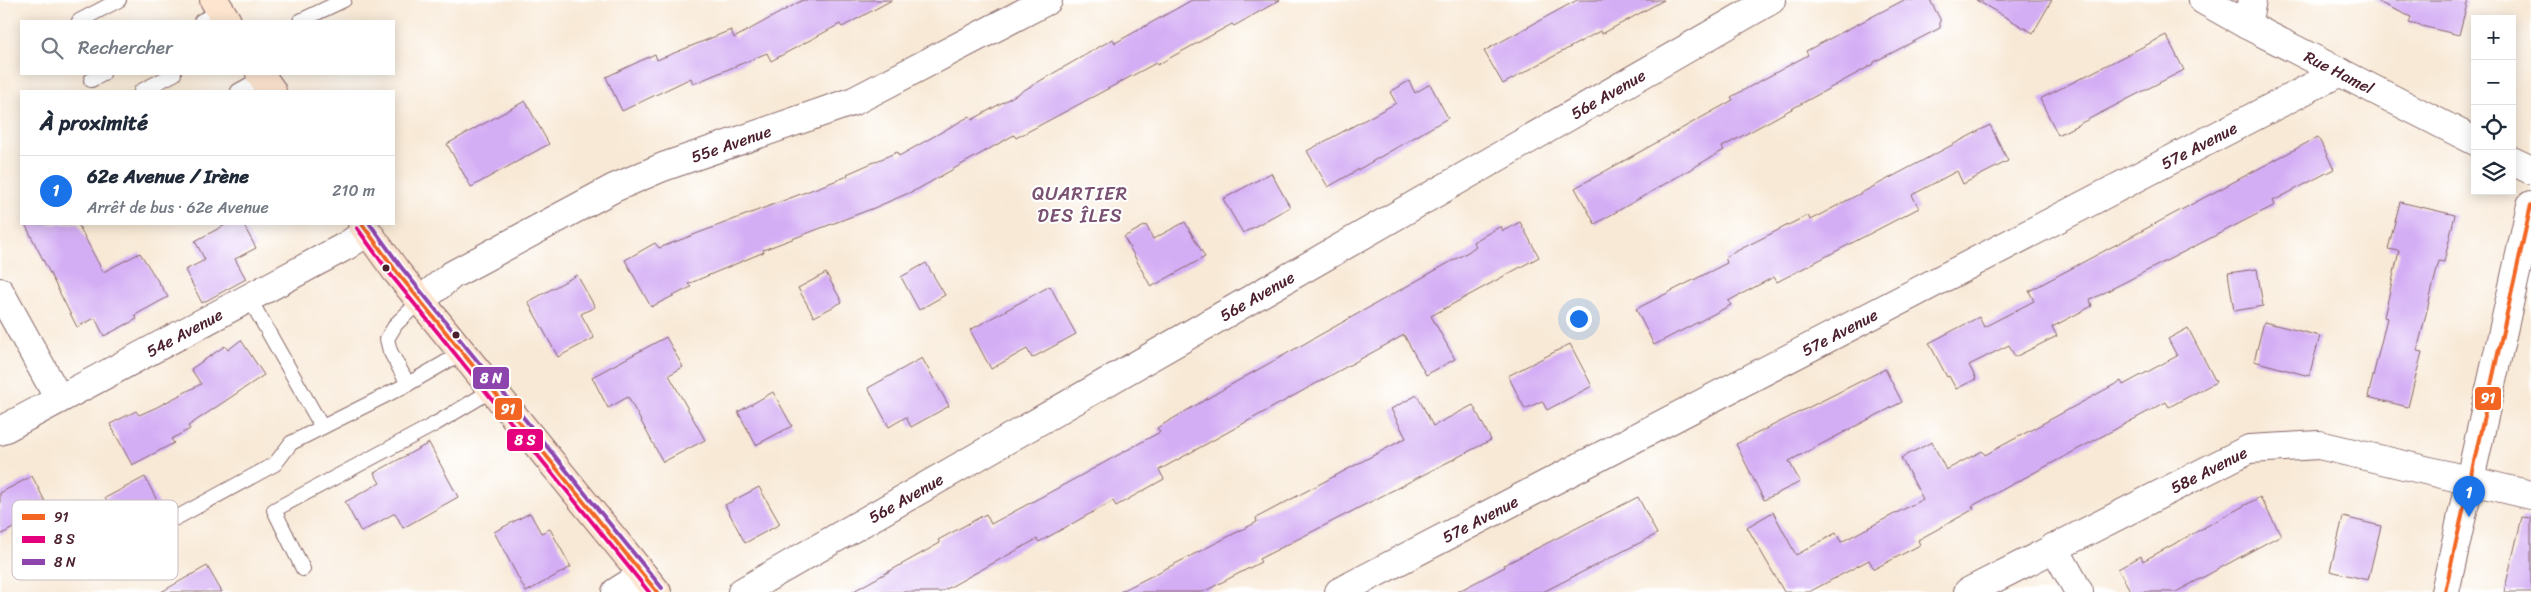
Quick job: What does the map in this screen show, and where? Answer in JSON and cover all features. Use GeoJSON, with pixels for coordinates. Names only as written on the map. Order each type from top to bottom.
{"type":"FeatureCollection","features":[{"type":"Feature","properties":{"kind":"main road"},"geometry":{"type":"LineString","coordinates":[[365,228],[650,583]]}},
{"type":"Feature","properties":{"kind":"street","name":"55e Avenue"},"geometry":{"type":"LineString","coordinates":[[421,300],[452,275],[614,188],[663,167],[854,101],[1048,0]]}},
{"type":"Feature","properties":{"kind":"street","name":"56e Avenue"},"geometry":{"type":"LineString","coordinates":[[742,592],[1771,0]]}},
{"type":"Feature","properties":{"kind":"street","name":"Rue Hamel"},"geometry":{"type":"LineString","coordinates":[[2203,0],[2250,12],[2340,72],[2471,139]]}},
{"type":"Feature","properties":{"kind":"street","name":"57e Avenue"},"geometry":{"type":"LineString","coordinates":[[1339,592],[2340,72]]}},
{"type":"Feature","properties":{"kind":"street"},"geometry":{"type":"LineString","coordinates":[[2516,163],[2531,170]]}},
{"type":"Feature","properties":{"kind":"street"},"geometry":{"type":"LineString","coordinates":[[2445,592],[2531,205]]}},
{"type":"Feature","properties":{"kind":"street","name":"54e Avenue"},"geometry":{"type":"LineString","coordinates":[[0,431],[346,246],[365,228]]}},
{"type":"Feature","properties":{"kind":"street"},"geometry":{"type":"LineString","coordinates":[[0,292],[59,399]]}},
{"type":"Feature","properties":{"kind":"street","name":"58e Avenue"},"geometry":{"type":"LineString","coordinates":[[1968,592],[2249,448],[2319,445],[2531,495]]}},
{"type":"Feature","properties":{"kind":"street"},"geometry":{"type":"LineString","coordinates":[[2054,547],[2079,592]]}},
{"type":"Feature","properties":{"kind":"street"},"geometry":{"type":"LineString","coordinates":[[616,592],[650,583]]}},
{"type":"Feature","properties":{"kind":"lane"},"geometry":{"type":"LineString","coordinates":[[81,20],[120,0]]}},
{"type":"Feature","properties":{"kind":"lane"},"geometry":{"type":"LineString","coordinates":[[302,20],[344,0]]}},
{"type":"Feature","properties":{"kind":"lane"},"geometry":{"type":"LineString","coordinates":[[143,90],[172,75]]}},
{"type":"Feature","properties":{"kind":"lane"},"geometry":{"type":"LineString","coordinates":[[241,90],[265,81]]}},
{"type":"Feature","properties":{"kind":"lane"},"geometry":{"type":"LineString","coordinates":[[249,298],[322,427]]}},
{"type":"Feature","properties":{"kind":"lane"},"geometry":{"type":"LineString","coordinates":[[408,384],[390,351],[387,339],[396,324],[421,300]]}},
{"type":"Feature","properties":{"kind":"lane"},"geometry":{"type":"LineString","coordinates":[[178,517],[274,464],[291,443],[408,384],[453,358],[462,349]]}},
{"type":"Feature","properties":{"kind":"lane"},"geometry":{"type":"LineString","coordinates":[[303,569],[274,510],[435,424],[494,389]]}},
{"type":"Feature","properties":{"kind":"building"},"geometry":{"type":"Polygon","coordinates":[[[803,0],[892,0],[842,27],[840,24],[771,61],[767,53],[693,84],[691,78],[622,111],[606,77],[655,54],[657,60],[731,30],[734,38],[803,0]]]}},
{"type":"Feature","properties":{"kind":"building"},"geometry":{"type":"Polygon","coordinates":[[[1192,0],[1280,0],[1234,26],[1232,24],[1157,65],[1156,63],[1016,138],[1014,135],[918,189],[874,208],[763,250],[764,252],[688,284],[691,287],[651,307],[625,260],[655,243],[659,248],[848,176],[847,174],[897,152],[899,156],[970,116],[972,120],[1113,39],[1115,43],[1192,0]]]}},
{"type":"Feature","properties":{"kind":"building"},"geometry":{"type":"Polygon","coordinates":[[[1577,0],[1664,0],[1602,34],[1600,31],[1503,84],[1484,51],[1577,0]]]}},
{"type":"Feature","properties":{"kind":"building"},"geometry":{"type":"Polygon","coordinates":[[[1904,0],[1930,0],[1940,19],[1940,28],[1874,62],[1874,64],[1722,147],[1724,150],[1595,224],[1575,188],[1733,100],[1731,97],[1808,55],[1806,51],[1904,0]]]}},
{"type":"Feature","properties":{"kind":"building"},"geometry":{"type":"Polygon","coordinates":[[[1976,0],[2052,0],[2033,33],[1976,0]]]}},
{"type":"Feature","properties":{"kind":"building"},"geometry":{"type":"Polygon","coordinates":[[[2374,0],[2468,0],[2459,35],[2409,23],[2411,17],[2374,0]]]}},
{"type":"Feature","properties":{"kind":"building"},"geometry":{"type":"Polygon","coordinates":[[[2166,35],[2184,70],[2058,135],[2040,99],[2166,35]]]}},
{"type":"Feature","properties":{"kind":"building"},"geometry":{"type":"Polygon","coordinates":[[[1409,81],[1415,93],[1430,84],[1448,118],[1328,187],[1307,151],[1396,103],[1390,92],[1409,81]]]}},
{"type":"Feature","properties":{"kind":"building"},"geometry":{"type":"Polygon","coordinates":[[[525,101],[549,144],[471,187],[447,144],[525,101]]]}},
{"type":"Feature","properties":{"kind":"building"},"geometry":{"type":"Polygon","coordinates":[[[1990,125],[2008,161],[1963,184],[1957,171],[1912,195],[1919,208],[1777,282],[1774,277],[1728,301],[1731,305],[1654,345],[1636,309],[1727,263],[1725,257],[1808,215],[1810,220],[1990,125]]]}},
{"type":"Feature","properties":{"kind":"building"},"geometry":{"type":"Polygon","coordinates":[[[2318,137],[2334,169],[2273,201],[2275,205],[2090,300],[2092,306],[2052,327],[2057,336],[2015,357],[2009,345],[1969,365],[1976,379],[1956,389],[1949,376],[1947,377],[1929,343],[1979,317],[1984,327],[2034,301],[2029,291],[2318,137]]]}},
{"type":"Feature","properties":{"kind":"building"},"geometry":{"type":"Polygon","coordinates":[[[1271,173],[1290,207],[1243,233],[1223,199],[1271,173]]]}},
{"type":"Feature","properties":{"kind":"building"},"geometry":{"type":"Polygon","coordinates":[[[2400,202],[2455,215],[2444,262],[2439,261],[2417,351],[2422,352],[2408,407],[2368,397],[2387,318],[2384,317],[2399,251],[2388,249],[2400,202]]]}},
{"type":"Feature","properties":{"kind":"building"},"geometry":{"type":"Polygon","coordinates":[[[1185,222],[1205,257],[1151,287],[1124,237],[1146,225],[1153,239],[1185,222]]]}},
{"type":"Feature","properties":{"kind":"building"},"geometry":{"type":"Polygon","coordinates":[[[1520,222],[1539,257],[1431,316],[1455,359],[1426,375],[1404,335],[1159,470],[1164,479],[1116,506],[1113,501],[1039,542],[1037,539],[941,592],[852,592],[940,543],[938,540],[986,514],[991,524],[1160,432],[1157,428],[1227,387],[1468,252],[1476,246],[1473,242],[1501,226],[1503,231],[1520,222]]]}},
{"type":"Feature","properties":{"kind":"building"},"geometry":{"type":"Polygon","coordinates":[[[26,225],[79,225],[103,272],[140,253],[168,297],[135,315],[137,319],[104,336],[95,318],[77,327],[26,225]]]}},
{"type":"Feature","properties":{"kind":"building"},"geometry":{"type":"Polygon","coordinates":[[[225,225],[244,225],[256,248],[235,259],[246,279],[202,303],[185,270],[205,260],[195,241],[225,225]]]}},
{"type":"Feature","properties":{"kind":"building"},"geometry":{"type":"Polygon","coordinates":[[[926,263],[945,295],[919,310],[901,277],[926,263]]]}},
{"type":"Feature","properties":{"kind":"building"},"geometry":{"type":"Polygon","coordinates":[[[2257,269],[2263,306],[2234,311],[2228,273],[2257,269]]]}},
{"type":"Feature","properties":{"kind":"building"},"geometry":{"type":"Polygon","coordinates":[[[826,273],[842,302],[814,317],[798,288],[826,273]]]}},
{"type":"Feature","properties":{"kind":"building"},"geometry":{"type":"Polygon","coordinates":[[[577,275],[595,307],[581,314],[594,338],[558,357],[528,302],[577,275]]]}},
{"type":"Feature","properties":{"kind":"building"},"geometry":{"type":"Polygon","coordinates":[[[1050,286],[1076,334],[1032,358],[1027,349],[991,369],[970,330],[1050,286]]]}},
{"type":"Feature","properties":{"kind":"building"},"geometry":{"type":"Polygon","coordinates":[[[2264,322],[2320,336],[2309,376],[2254,361],[2264,322]]]}},
{"type":"Feature","properties":{"kind":"building"},"geometry":{"type":"Polygon","coordinates":[[[2188,328],[2216,382],[2169,407],[2166,402],[1972,506],[1974,509],[1918,540],[1920,545],[1874,569],[1869,560],[1809,592],[1784,592],[1747,527],[1773,512],[1796,555],[1836,533],[1841,542],[1923,499],[1901,458],[1932,442],[1946,470],[1982,451],[1985,455],[2121,381],[2123,385],[2177,356],[2168,339],[2188,328]]]}},
{"type":"Feature","properties":{"kind":"building"},"geometry":{"type":"Polygon","coordinates":[[[666,337],[683,367],[669,375],[705,440],[663,462],[628,397],[608,408],[592,377],[666,337]]]}},
{"type":"Feature","properties":{"kind":"building"},"geometry":{"type":"Polygon","coordinates":[[[241,340],[264,375],[188,426],[190,429],[171,439],[174,443],[132,465],[110,424],[136,411],[139,415],[155,408],[201,384],[191,369],[225,346],[228,350],[241,340]]]}},
{"type":"Feature","properties":{"kind":"building"},"geometry":{"type":"Polygon","coordinates":[[[1570,344],[1592,386],[1547,410],[1542,401],[1525,409],[1508,376],[1570,344]]]}},
{"type":"Feature","properties":{"kind":"building"},"geometry":{"type":"Polygon","coordinates":[[[922,358],[949,406],[911,427],[906,417],[889,427],[868,388],[922,358]]]}},
{"type":"Feature","properties":{"kind":"building"},"geometry":{"type":"Polygon","coordinates":[[[1885,369],[1902,402],[1789,461],[1800,482],[1764,500],[1736,444],[1885,369]]]}},
{"type":"Feature","properties":{"kind":"building"},"geometry":{"type":"Polygon","coordinates":[[[773,392],[792,426],[756,445],[738,412],[773,392]]]}},
{"type":"Feature","properties":{"kind":"building"},"geometry":{"type":"Polygon","coordinates":[[[1417,395],[1433,426],[1473,405],[1491,440],[1259,559],[1261,562],[1203,592],[1120,592],[1257,522],[1256,518],[1406,438],[1391,409],[1417,395]]]}},
{"type":"Feature","properties":{"kind":"building"},"geometry":{"type":"Polygon","coordinates":[[[429,443],[458,497],[403,528],[395,513],[361,532],[345,502],[380,483],[374,473],[429,443]]]}},
{"type":"Feature","properties":{"kind":"building"},"geometry":{"type":"Polygon","coordinates":[[[32,476],[44,500],[12,500],[12,529],[0,535],[0,493],[32,476]]]}},
{"type":"Feature","properties":{"kind":"building"},"geometry":{"type":"Polygon","coordinates":[[[145,477],[157,500],[106,500],[105,498],[145,477]]]}},
{"type":"Feature","properties":{"kind":"building"},"geometry":{"type":"Polygon","coordinates":[[[759,487],[780,524],[745,543],[725,505],[759,487]]]}},
{"type":"Feature","properties":{"kind":"building"},"geometry":{"type":"Polygon","coordinates":[[[1638,497],[1657,534],[1543,592],[1457,592],[1505,567],[1504,565],[1638,497]]]}},
{"type":"Feature","properties":{"kind":"building"},"geometry":{"type":"Polygon","coordinates":[[[2260,497],[2281,535],[2176,592],[2131,592],[2118,569],[2141,556],[2143,561],[2260,497]]]}},
{"type":"Feature","properties":{"kind":"building"},"geometry":{"type":"Polygon","coordinates":[[[530,513],[541,533],[550,529],[571,567],[526,592],[494,532],[530,513]]]}},
{"type":"Feature","properties":{"kind":"building"},"geometry":{"type":"Polygon","coordinates":[[[2343,517],[2381,526],[2368,580],[2330,571],[2343,517]]]}},
{"type":"Feature","properties":{"kind":"building"},"geometry":{"type":"Polygon","coordinates":[[[2522,517],[2531,518],[2531,592],[2504,592],[2522,517]]]}},
{"type":"Feature","properties":{"kind":"building"},"geometry":{"type":"Polygon","coordinates":[[[207,566],[222,592],[161,592],[207,566]]]}},
{"type":"Feature","properties":{"kind":"transit line","name":"91"},"geometry":{"type":"LineString","coordinates":[[2445,592],[2531,205]]}},
{"type":"Feature","properties":{"kind":"transit line","name":"91"},"geometry":{"type":"LineString","coordinates":[[363,225],[396,271],[657,592]]}},
{"type":"Feature","properties":{"kind":"transit line"},"geometry":{"type":"LineString","coordinates":[[371,225],[401,267],[662,588]]}},
{"type":"Feature","properties":{"kind":"transit line"},"geometry":{"type":"LineString","coordinates":[[357,228],[391,275],[649,592]]}},
{"type":"Feature","properties":{"kind":"place","name":"62e Avenue / Irène"},"geometry":{"type":"Point","coordinates":[2469,517]}},
{"type":"Feature","properties":{"kind":"district","name":"QUARTIER DES ÎLES"},"geometry":{"type":"Point","coordinates":[1080,204]}}]}
